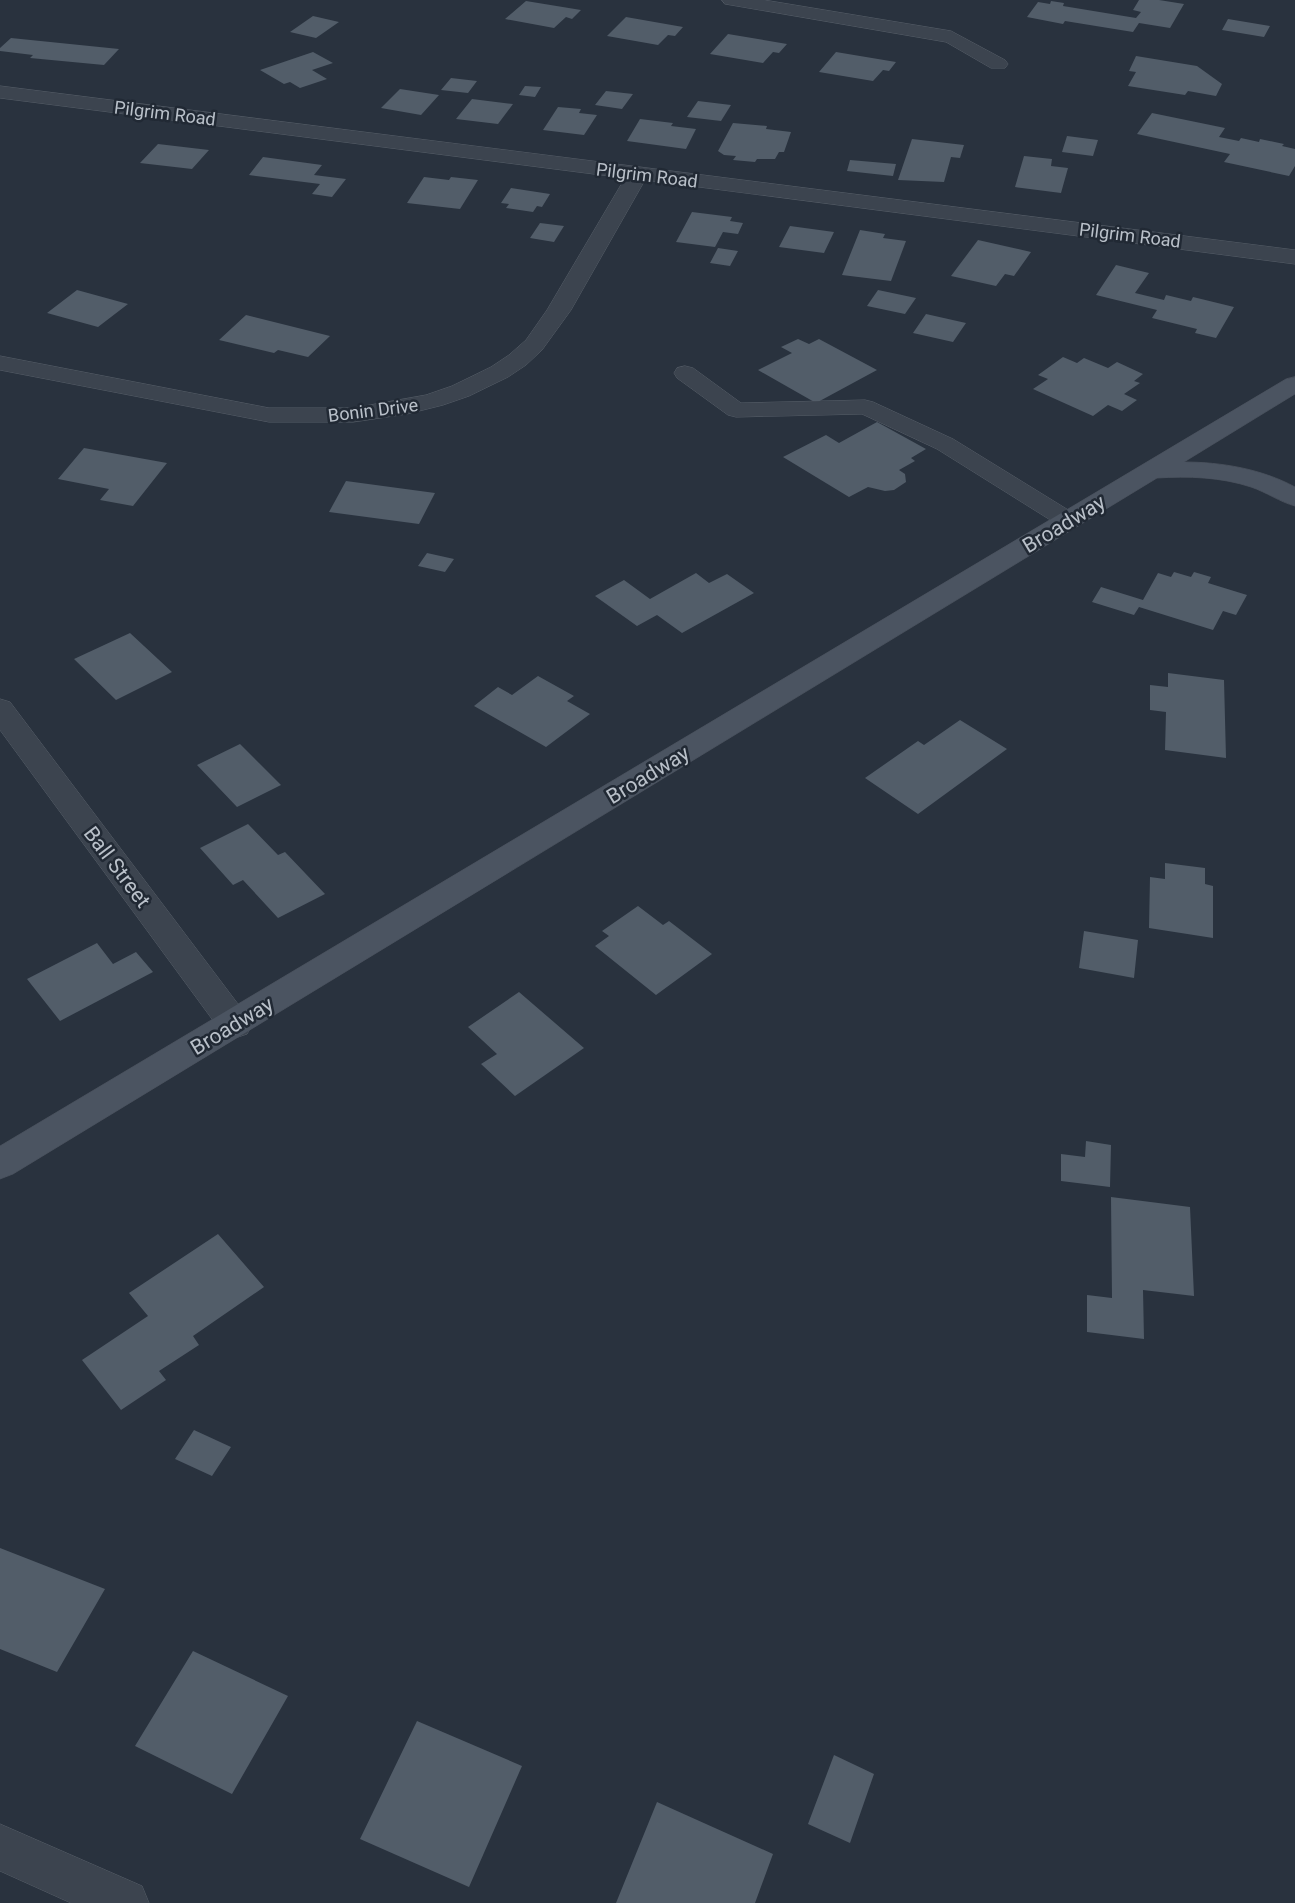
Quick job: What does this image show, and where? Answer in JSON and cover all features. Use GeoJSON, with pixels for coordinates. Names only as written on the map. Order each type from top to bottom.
{"type":"FeatureCollection","features":[{"type":"Feature","properties":{"kind":"main road","name":"Broadway"},"geometry":{"type":"LineString","coordinates":[[0,1164],[235,1025],[1150,471],[1292,394]]}},
{"type":"Feature","properties":{"kind":"main road"},"geometry":{"type":"LineString","coordinates":[[1150,471],[1176,469],[1230,473],[1257,480],[1295,498]]}},
{"type":"Feature","properties":{"kind":"street"},"geometry":{"type":"LineString","coordinates":[[731,0],[951,37],[998,64]]}},
{"type":"Feature","properties":{"kind":"street","name":"Pilgrim Road"},"geometry":{"type":"LineString","coordinates":[[0,92],[1295,257]]}},
{"type":"Feature","properties":{"kind":"street","name":"Bonin Drive"},"geometry":{"type":"LineString","coordinates":[[0,363],[269,415],[307,418],[347,416],[391,411],[436,401],[508,368],[532,347],[552,322],[638,174]]}},
{"type":"Feature","properties":{"kind":"street","name":"Ball Street"},"geometry":{"type":"LineString","coordinates":[[0,710],[235,1025]]}},
{"type":"Feature","properties":{"kind":"street"},"geometry":{"type":"LineString","coordinates":[[0,1847],[125,1903]]}},
{"type":"Feature","properties":{"kind":"lane"},"geometry":{"type":"LineString","coordinates":[[685,373],[736,410],[865,407],[945,444],[1069,520]]}},
{"type":"Feature","properties":{"kind":"building"},"geometry":{"type":"Polygon","coordinates":[[[1139,0],[1184,4],[1170,28],[1139,23],[1133,32],[1065,21],[1063,24],[1027,17],[1038,2],[1050,4],[1051,1],[1064,3],[1063,6],[1136,18],[1141,12],[1133,10],[1139,0]]]}},
{"type":"Feature","properties":{"kind":"building"},"geometry":{"type":"Polygon","coordinates":[[[526,1],[581,10],[572,19],[566,17],[554,28],[505,19],[526,1]]]}},
{"type":"Feature","properties":{"kind":"building"},"geometry":{"type":"Polygon","coordinates":[[[313,16],[339,22],[316,38],[290,32],[313,16]]]}},
{"type":"Feature","properties":{"kind":"building"},"geometry":{"type":"Polygon","coordinates":[[[626,17],[683,27],[675,36],[668,35],[658,45],[607,36],[626,17]]]}},
{"type":"Feature","properties":{"kind":"building"},"geometry":{"type":"Polygon","coordinates":[[[1228,19],[1270,26],[1264,37],[1222,30],[1228,19]]]}},
{"type":"Feature","properties":{"kind":"building"},"geometry":{"type":"Polygon","coordinates":[[[728,34],[787,44],[779,53],[773,52],[763,63],[710,54],[728,34]]]}},
{"type":"Feature","properties":{"kind":"building"},"geometry":{"type":"Polygon","coordinates":[[[11,38],[119,49],[104,65],[30,58],[33,55],[0,51],[0,48],[11,38]]]}},
{"type":"Feature","properties":{"kind":"building"},"geometry":{"type":"Polygon","coordinates":[[[313,52],[333,63],[312,70],[327,79],[300,88],[290,82],[284,84],[260,70],[313,52]]]}},
{"type":"Feature","properties":{"kind":"building"},"geometry":{"type":"Polygon","coordinates":[[[836,52],[896,62],[889,71],[883,70],[873,81],[819,72],[836,52]]]}},
{"type":"Feature","properties":{"kind":"building"},"geometry":{"type":"Polygon","coordinates":[[[1136,56],[1197,66],[1222,84],[1216,96],[1188,91],[1185,95],[1128,86],[1136,72],[1129,71],[1136,56]]]}},
{"type":"Feature","properties":{"kind":"building"},"geometry":{"type":"Polygon","coordinates":[[[451,78],[477,81],[468,93],[441,90],[451,78]]]}},
{"type":"Feature","properties":{"kind":"building"},"geometry":{"type":"Polygon","coordinates":[[[525,86],[541,87],[535,97],[519,95],[525,86]]]}},
{"type":"Feature","properties":{"kind":"building"},"geometry":{"type":"Polygon","coordinates":[[[400,89],[439,95],[421,115],[381,108],[400,89]]]}},
{"type":"Feature","properties":{"kind":"building"},"geometry":{"type":"Polygon","coordinates":[[[606,91],[633,94],[622,109],[595,105],[606,91]]]}},
{"type":"Feature","properties":{"kind":"building"},"geometry":{"type":"Polygon","coordinates":[[[472,99],[513,104],[498,124],[456,119],[472,99]]]}},
{"type":"Feature","properties":{"kind":"building"},"geometry":{"type":"Polygon","coordinates":[[[698,101],[731,105],[721,121],[687,117],[698,101]]]}},
{"type":"Feature","properties":{"kind":"building"},"geometry":{"type":"Polygon","coordinates":[[[558,107],[581,109],[579,113],[597,115],[584,135],[543,130],[558,107]]]}},
{"type":"Feature","properties":{"kind":"building"},"geometry":{"type":"Polygon","coordinates":[[[1152,113],[1225,128],[1219,137],[1259,142],[1260,139],[1284,144],[1282,146],[1295,149],[1295,166],[1289,176],[1224,162],[1230,154],[1137,134],[1152,113]]]}},
{"type":"Feature","properties":{"kind":"building"},"geometry":{"type":"Polygon","coordinates":[[[640,119],[673,123],[671,126],[696,129],[686,149],[627,141],[640,119]]]}},
{"type":"Feature","properties":{"kind":"building"},"geometry":{"type":"Polygon","coordinates":[[[733,123],[767,126],[766,129],[791,132],[784,152],[779,152],[775,159],[757,159],[755,162],[733,160],[736,156],[724,155],[718,151],[733,123]]]}},
{"type":"Feature","properties":{"kind":"building"},"geometry":{"type":"Polygon","coordinates":[[[1067,136],[1098,140],[1093,156],[1062,152],[1067,136]]]}},
{"type":"Feature","properties":{"kind":"building"},"geometry":{"type":"Polygon","coordinates":[[[912,139],[964,145],[960,158],[951,157],[944,182],[898,180],[912,139]]]}},
{"type":"Feature","properties":{"kind":"building"},"geometry":{"type":"Polygon","coordinates":[[[158,144],[209,150],[192,169],[140,163],[158,144]]]}},
{"type":"Feature","properties":{"kind":"building"},"geometry":{"type":"Polygon","coordinates":[[[1024,156],[1052,159],[1051,166],[1068,168],[1061,193],[1015,187],[1024,156]]]}},
{"type":"Feature","properties":{"kind":"building"},"geometry":{"type":"Polygon","coordinates":[[[263,157],[322,165],[314,175],[346,179],[332,197],[312,194],[320,184],[249,175],[263,157]]]}},
{"type":"Feature","properties":{"kind":"building"},"geometry":{"type":"Polygon","coordinates":[[[850,160],[896,164],[893,176],[847,171],[850,160]]]}},
{"type":"Feature","properties":{"kind":"building"},"geometry":{"type":"Polygon","coordinates":[[[424,177],[478,180],[460,209],[407,203],[424,177]]]}},
{"type":"Feature","properties":{"kind":"building"},"geometry":{"type":"Polygon","coordinates":[[[511,188],[550,194],[542,207],[537,206],[533,212],[506,208],[509,204],[501,203],[511,188]]]}},
{"type":"Feature","properties":{"kind":"building"},"geometry":{"type":"Polygon","coordinates":[[[692,212],[732,217],[730,221],[743,223],[738,234],[723,232],[715,247],[676,242],[692,212]]]}},
{"type":"Feature","properties":{"kind":"building"},"geometry":{"type":"Polygon","coordinates":[[[540,223],[564,226],[554,242],[530,238],[540,223]]]}},
{"type":"Feature","properties":{"kind":"building"},"geometry":{"type":"Polygon","coordinates":[[[790,226],[834,232],[824,253],[779,247],[790,226]]]}},
{"type":"Feature","properties":{"kind":"building"},"geometry":{"type":"Polygon","coordinates":[[[860,230],[885,234],[883,238],[906,241],[891,281],[842,275],[860,230]]]}},
{"type":"Feature","properties":{"kind":"building"},"geometry":{"type":"Polygon","coordinates":[[[978,240],[1031,252],[1014,276],[1005,274],[996,286],[951,276],[978,240]]]}},
{"type":"Feature","properties":{"kind":"building"},"geometry":{"type":"Polygon","coordinates":[[[718,248],[738,251],[730,266],[710,263],[718,248]]]}},
{"type":"Feature","properties":{"kind":"building"},"geometry":{"type":"Polygon","coordinates":[[[1116,265],[1149,273],[1135,293],[1164,300],[1166,295],[1191,301],[1193,297],[1234,307],[1216,338],[1195,333],[1197,329],[1152,318],[1157,310],[1096,295],[1116,265]]]}},
{"type":"Feature","properties":{"kind":"building"},"geometry":{"type":"Polygon","coordinates":[[[77,290],[128,304],[98,327],[47,313],[77,290]]]}},
{"type":"Feature","properties":{"kind":"building"},"geometry":{"type":"Polygon","coordinates":[[[878,290],[916,298],[905,314],[867,306],[878,290]]]}},
{"type":"Feature","properties":{"kind":"building"},"geometry":{"type":"Polygon","coordinates":[[[926,314],[966,323],[953,342],[913,333],[926,314]]]}},
{"type":"Feature","properties":{"kind":"building"},"geometry":{"type":"Polygon","coordinates":[[[246,315],[330,336],[308,357],[278,350],[274,353],[219,340],[246,315]]]}},
{"type":"Feature","properties":{"kind":"building"},"geometry":{"type":"Polygon","coordinates":[[[798,339],[809,344],[819,339],[877,370],[816,403],[758,370],[792,353],[781,347],[798,339]]]}},
{"type":"Feature","properties":{"kind":"building"},"geometry":{"type":"Polygon","coordinates":[[[1063,357],[1077,363],[1084,358],[1108,368],[1117,362],[1143,374],[1134,381],[1140,383],[1124,394],[1137,400],[1122,411],[1108,405],[1093,416],[1033,389],[1048,379],[1038,375],[1063,357]]]}},
{"type":"Feature","properties":{"kind":"building"},"geometry":{"type":"Polygon","coordinates":[[[877,422],[926,449],[911,458],[915,461],[899,470],[905,474],[906,482],[894,490],[885,491],[868,487],[849,497],[783,457],[826,435],[839,443],[877,422]]]}},
{"type":"Feature","properties":{"kind":"building"},"geometry":{"type":"Polygon","coordinates":[[[84,448],[167,463],[133,506],[100,500],[109,489],[58,479],[84,448]]]}},
{"type":"Feature","properties":{"kind":"building"},"geometry":{"type":"Polygon","coordinates":[[[346,481],[435,493],[419,524],[329,512],[346,481]]]}},
{"type":"Feature","properties":{"kind":"building"},"geometry":{"type":"Polygon","coordinates":[[[427,553],[454,559],[445,572],[418,566],[427,553]]]}},
{"type":"Feature","properties":{"kind":"building"},"geometry":{"type":"Polygon","coordinates":[[[1174,572],[1191,577],[1194,572],[1211,577],[1208,583],[1247,595],[1236,615],[1223,611],[1213,630],[1139,607],[1134,615],[1092,602],[1101,587],[1143,600],[1158,573],[1171,577],[1174,572]]]}},
{"type":"Feature","properties":{"kind":"building"},"geometry":{"type":"Polygon","coordinates":[[[696,573],[709,583],[727,574],[754,593],[682,633],[657,615],[637,626],[595,596],[624,580],[650,599],[696,573]]]}},
{"type":"Feature","properties":{"kind":"building"},"geometry":{"type":"Polygon","coordinates":[[[130,633],[172,672],[116,700],[74,659],[130,633]]]}},
{"type":"Feature","properties":{"kind":"building"},"geometry":{"type":"Polygon","coordinates":[[[1168,673],[1224,680],[1226,758],[1165,750],[1166,712],[1150,710],[1150,685],[1168,687],[1168,673]]]}},
{"type":"Feature","properties":{"kind":"building"},"geometry":{"type":"Polygon","coordinates":[[[538,676],[574,696],[567,701],[590,714],[546,747],[474,706],[498,687],[512,695],[538,676]]]}},
{"type":"Feature","properties":{"kind":"building"},"geometry":{"type":"Polygon","coordinates":[[[960,720],[1007,749],[918,814],[865,778],[918,741],[924,745],[960,720]]]}},
{"type":"Feature","properties":{"kind":"building"},"geometry":{"type":"Polygon","coordinates":[[[240,744],[281,785],[237,807],[197,765],[240,744]]]}},
{"type":"Feature","properties":{"kind":"building"},"geometry":{"type":"Polygon","coordinates":[[[248,824],[278,855],[285,852],[325,894],[278,918],[243,880],[233,885],[200,848],[248,824]]]}},
{"type":"Feature","properties":{"kind":"building"},"geometry":{"type":"Polygon","coordinates":[[[1165,863],[1205,868],[1205,884],[1213,886],[1213,938],[1149,928],[1150,877],[1165,879],[1165,863]]]}},
{"type":"Feature","properties":{"kind":"building"},"geometry":{"type":"Polygon","coordinates":[[[638,906],[663,925],[669,921],[712,954],[656,995],[595,946],[609,936],[602,931],[638,906]]]}},
{"type":"Feature","properties":{"kind":"building"},"geometry":{"type":"Polygon","coordinates":[[[1084,931],[1138,940],[1134,978],[1079,968],[1084,931]]]}},
{"type":"Feature","properties":{"kind":"building"},"geometry":{"type":"Polygon","coordinates":[[[97,943],[113,964],[136,952],[153,972],[60,1021],[27,979],[97,943]]]}},
{"type":"Feature","properties":{"kind":"building"},"geometry":{"type":"Polygon","coordinates":[[[519,992],[584,1048],[515,1096],[481,1064],[497,1054],[468,1027],[519,992]]]}},
{"type":"Feature","properties":{"kind":"building"},"geometry":{"type":"Polygon","coordinates":[[[1086,1141],[1111,1145],[1110,1187],[1061,1181],[1061,1154],[1085,1157],[1086,1141]]]}},
{"type":"Feature","properties":{"kind":"building"},"geometry":{"type":"Polygon","coordinates":[[[1111,1197],[1190,1207],[1194,1296],[1143,1290],[1144,1339],[1087,1332],[1087,1295],[1112,1298],[1111,1197]]]}},
{"type":"Feature","properties":{"kind":"building"},"geometry":{"type":"Polygon","coordinates":[[[218,1234],[264,1287],[193,1336],[199,1345],[159,1371],[166,1380],[121,1410],[82,1360],[148,1316],[129,1293],[218,1234]]]}},
{"type":"Feature","properties":{"kind":"building"},"geometry":{"type":"Polygon","coordinates":[[[194,1430],[231,1447],[212,1476],[175,1459],[194,1430]]]}},
{"type":"Feature","properties":{"kind":"building"},"geometry":{"type":"Polygon","coordinates":[[[0,1548],[105,1589],[57,1672],[0,1649],[0,1548]]]}},
{"type":"Feature","properties":{"kind":"building"},"geometry":{"type":"Polygon","coordinates":[[[193,1651],[288,1696],[232,1794],[135,1746],[193,1651]]]}},
{"type":"Feature","properties":{"kind":"building"},"geometry":{"type":"Polygon","coordinates":[[[417,1721],[522,1766],[469,1887],[360,1839],[417,1721]]]}},
{"type":"Feature","properties":{"kind":"building"},"geometry":{"type":"Polygon","coordinates":[[[834,1755],[874,1774],[850,1843],[808,1824],[834,1755]]]}},
{"type":"Feature","properties":{"kind":"building"},"geometry":{"type":"Polygon","coordinates":[[[657,1802],[773,1854],[755,1903],[616,1903],[657,1802]]]}}]}
